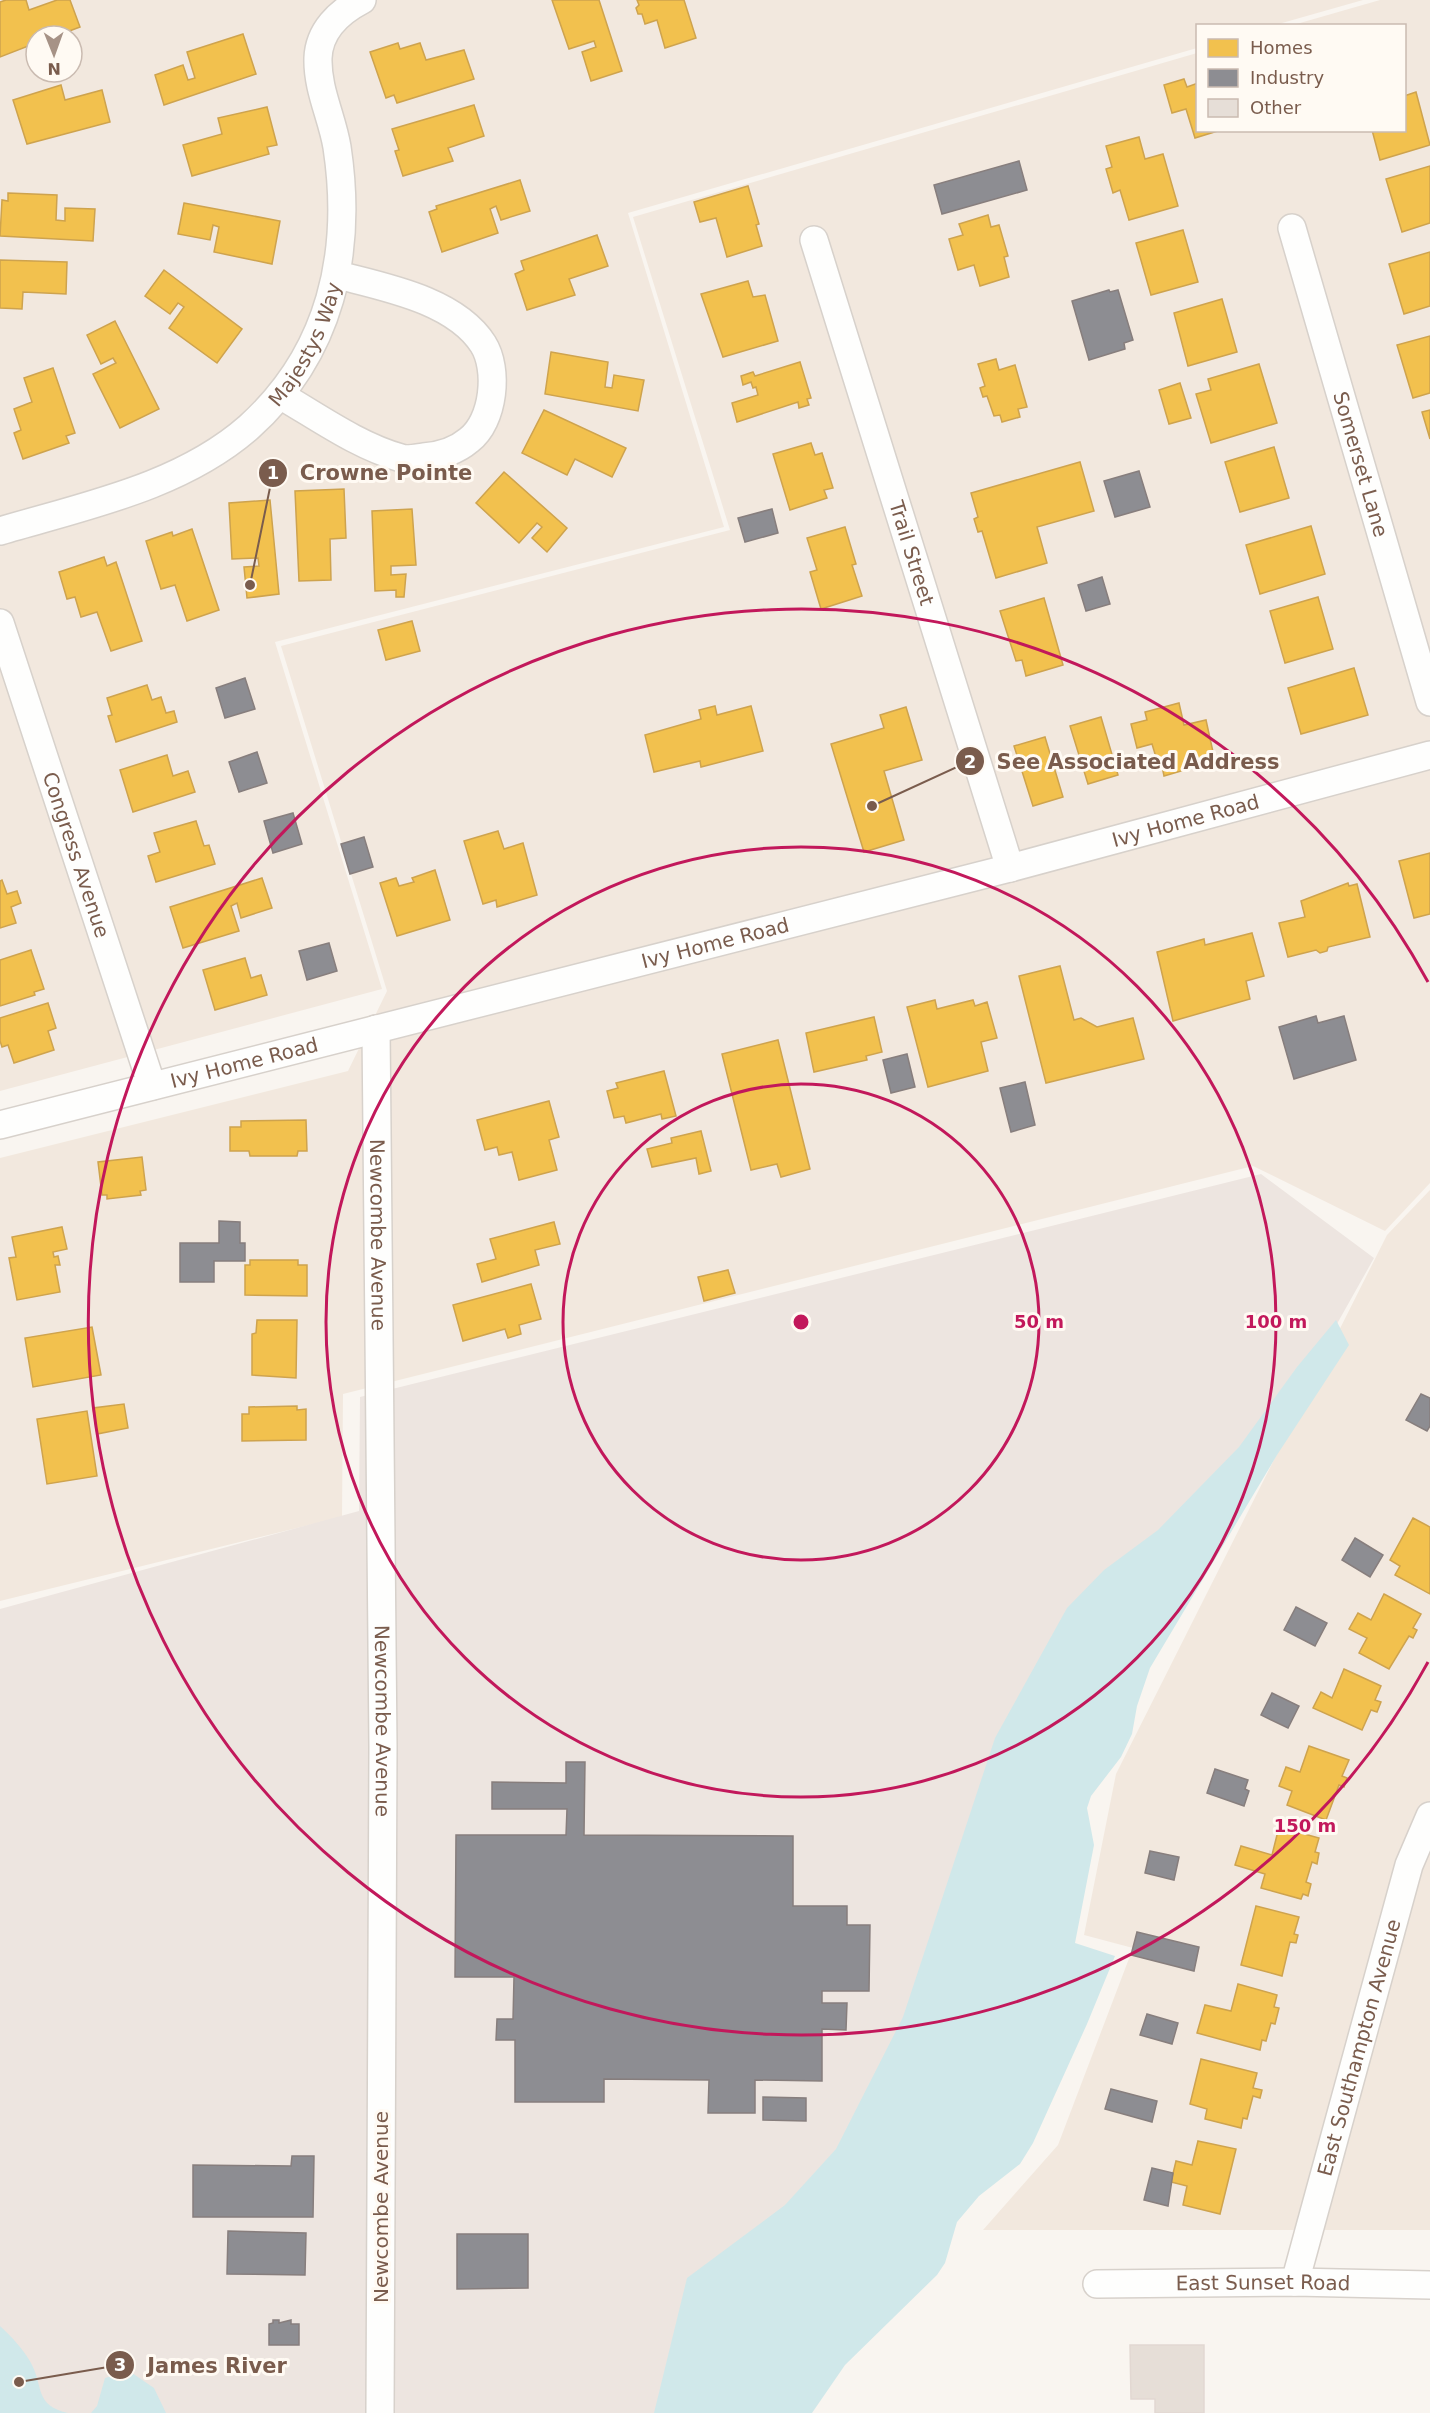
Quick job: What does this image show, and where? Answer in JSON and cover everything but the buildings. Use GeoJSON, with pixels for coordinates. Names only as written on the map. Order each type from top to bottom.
{"type":"FeatureCollection","features":[{"type":"Feature","properties":{"kind":"street","name":"Majestys Way"},"geometry":{"type":"LineString","coordinates":[[0,531],[109,499],[188,469],[247,428],[280,395],[309,350],[338,275],[343,223],[342,180],[335,136],[320,83],[318,57],[324,32],[345,9],[362,0]]}},
{"type":"Feature","properties":{"kind":"street","name":"Somerset Lane"},"geometry":{"type":"LineString","coordinates":[[1292,228],[1430,702]]}},
{"type":"Feature","properties":{"kind":"street","name":"Trail Street"},"geometry":{"type":"LineString","coordinates":[[814,240],[1010,868]]}},
{"type":"Feature","properties":{"kind":"street"},"geometry":{"type":"LineString","coordinates":[[280,395],[350,436],[402,459],[440,456],[470,440],[485,418],[493,375],[483,344],[455,316],[410,294],[338,275]]}},
{"type":"Feature","properties":{"kind":"street","name":"Congress Avenue"},"geometry":{"type":"LineString","coordinates":[[0,623],[152,1086]]}},
{"type":"Feature","properties":{"kind":"street","name":"Ivy Home Road"},"geometry":{"type":"LineString","coordinates":[[0,1125],[1010,868],[1430,755]]}},
{"type":"Feature","properties":{"kind":"street","name":"Newcombe Avenue"},"geometry":{"type":"LineString","coordinates":[[375,1029],[383,1747],[380,2413]]}},
{"type":"Feature","properties":{"kind":"street","name":"East Southampton Avenue"},"geometry":{"type":"LineString","coordinates":[[1295,2282],[1409,1865],[1430,1816]]}},
{"type":"Feature","properties":{"kind":"street","name":"East Sunset Road"},"geometry":{"type":"LineString","coordinates":[[1097,2284],[1295,2282],[1430,2285]]}},
{"type":"Feature","properties":{"kind":"shaded area"},"geometry":{"type":"Polygon","coordinates":[[[0,0],[1363,0],[1279,24],[1196,24],[1196,48],[628,213],[724,527],[275,642],[382,989],[0,1091],[0,0]]]}},
{"type":"Feature","properties":{"kind":"shaded area"},"geometry":{"type":"Polygon","coordinates":[[[1380,0],[1430,0],[1430,1183],[1385,1231],[1253,1166],[343,1394],[342,1517],[0,1601],[0,1158],[348,1071],[387,991],[281,646],[730,530],[633,217],[1196,53],[1196,132],[1406,132],[1406,24],[1296,24],[1380,0]]]}},
{"type":"Feature","properties":{"kind":"shaded area"},"geometry":{"type":"Polygon","coordinates":[[[1261,1174],[1374,1258],[725,2413],[34,2413],[0,2334],[0,1609],[359,1511],[360,1397],[1261,1174]]]}},
{"type":"Feature","properties":{"kind":"shaded area"},"geometry":{"type":"Polygon","coordinates":[[[1430,1190],[1430,2230],[983,2230],[1058,2145],[1133,1948],[1084,1935],[1116,1774],[1387,1235],[1430,1190]]]}},
{"type":"Feature","properties":{"kind":"water"},"geometry":{"type":"Polygon","coordinates":[[[1336,1320],[1349,1345],[1277,1455],[1150,1668],[1137,1706],[1132,1734],[1121,1757],[1091,1796],[1087,1808],[1094,1845],[1075,1943],[1115,1956],[1033,2143],[1020,2164],[979,2196],[957,2222],[945,2263],[937,2275],[845,2365],[812,2413],[654,2413],[687,2278],[785,2205],[836,2149],[903,2017],[995,1738],[1067,1608],[1104,1570],[1158,1530],[1239,1447],[1297,1367],[1336,1320]]]}},
{"type":"Feature","properties":{"kind":"water"},"geometry":{"type":"Polygon","coordinates":[[[0,2326],[17,2343],[31,2363],[45,2400],[57,2410],[68,2413],[0,2413],[0,2326]]]}},
{"type":"Feature","properties":{"kind":"water"},"geometry":{"type":"Polygon","coordinates":[[[129,2371],[154,2388],[166,2413],[91,2413],[97,2406],[105,2378],[129,2371]]]}},
{"type":"Feature","properties":{"kind":"place","name":"Crowne Pointe"},"geometry":{"type":"Point","coordinates":[250,585]}},
{"type":"Feature","properties":{"kind":"place","name":"See Associated Address"},"geometry":{"type":"Point","coordinates":[872,806]}},
{"type":"Feature","properties":{"kind":"place","name":"James River"},"geometry":{"type":"Point","coordinates":[19,2382]}}]}
